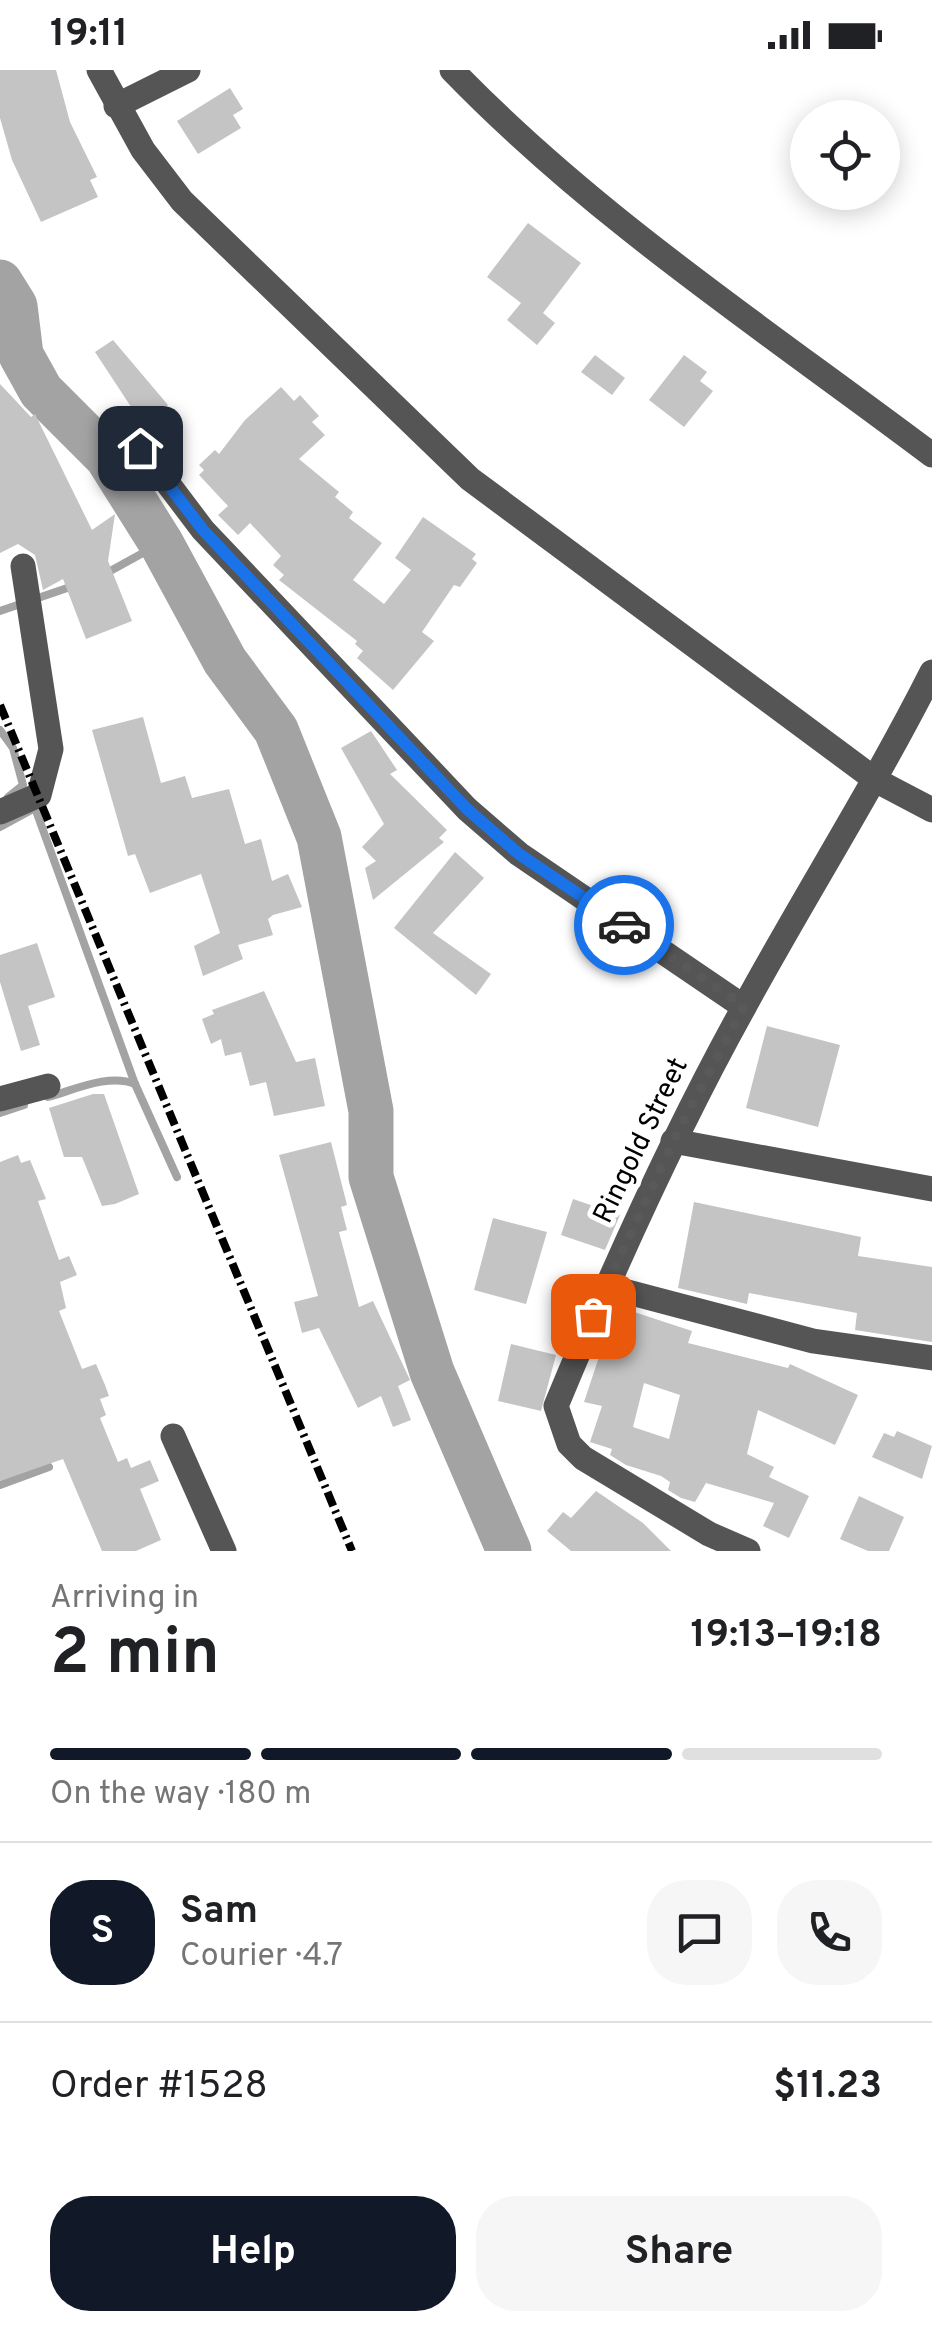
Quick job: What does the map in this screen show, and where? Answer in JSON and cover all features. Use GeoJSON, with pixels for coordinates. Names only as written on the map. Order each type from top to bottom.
{"type":"FeatureCollection","features":[{"type":"Feature","properties":{"kind":"street"},"geometry":{"type":"LineString","coordinates":[[99,70],[116,106],[182,201],[470,480],[877,781],[932,810]]}},
{"type":"Feature","properties":{"kind":"street"},"geometry":{"type":"LineString","coordinates":[[116,106],[188,70]]}},
{"type":"Feature","properties":{"kind":"street"},"geometry":{"type":"LineString","coordinates":[[452,70],[531,148],[609,213],[932,455]]}},
{"type":"Feature","properties":{"kind":"street"},"geometry":{"type":"LineString","coordinates":[[140,448],[203,530],[467,809],[519,854],[744,1006]]}},
{"type":"Feature","properties":{"kind":"street"},"geometry":{"type":"LineString","coordinates":[[0,812],[39,795],[50,763],[24,566]]}},
{"type":"Feature","properties":{"kind":"street","name":"Ringold Street"},"geometry":{"type":"LineString","coordinates":[[748,1551],[709,1534],[583,1458],[569,1444],[556,1406],[673,1142],[744,1006],[877,781],[932,672]]}},
{"type":"Feature","properties":{"kind":"street"},"geometry":{"type":"LineString","coordinates":[[0,1100],[48,1086]]}},
{"type":"Feature","properties":{"kind":"street"},"geometry":{"type":"LineString","coordinates":[[673,1142],[932,1189]]}},
{"type":"Feature","properties":{"kind":"street"},"geometry":{"type":"LineString","coordinates":[[606,1286],[813,1341],[932,1358]]}},
{"type":"Feature","properties":{"kind":"street"},"geometry":{"type":"LineString","coordinates":[[173,1436],[224,1551]]}},
{"type":"Feature","properties":{"kind":"building"},"geometry":{"type":"Polygon","coordinates":[[[0,70],[56,70],[70,122],[97,177],[90,180],[98,197],[41,222],[12,160],[0,118],[0,70]]]}},
{"type":"Feature","properties":{"kind":"building"},"geometry":{"type":"Polygon","coordinates":[[[230,88],[243,109],[233,115],[241,128],[198,154],[177,121],[230,88]]]}},
{"type":"Feature","properties":{"kind":"building"},"geometry":{"type":"Polygon","coordinates":[[[528,223],[581,263],[543,313],[555,323],[537,345],[507,320],[521,303],[487,277],[528,223]]]}},
{"type":"Feature","properties":{"kind":"building"},"geometry":{"type":"Polygon","coordinates":[[[113,340],[168,405],[151,419],[148,416],[141,422],[95,352],[113,340]]]}},
{"type":"Feature","properties":{"kind":"building"},"geometry":{"type":"Polygon","coordinates":[[[595,355],[625,378],[612,395],[581,372],[595,355]]]}},
{"type":"Feature","properties":{"kind":"building"},"geometry":{"type":"Polygon","coordinates":[[[684,355],[707,372],[700,381],[713,391],[684,427],[649,400],[684,355]]]}},
{"type":"Feature","properties":{"kind":"building"},"geometry":{"type":"Polygon","coordinates":[[[0,384],[31,417],[35,414],[92,530],[115,514],[108,561],[132,621],[86,639],[63,579],[43,590],[35,555],[18,544],[0,553],[0,384]]]}},
{"type":"Feature","properties":{"kind":"building"},"geometry":{"type":"Polygon","coordinates":[[[281,387],[294,401],[300,395],[319,416],[312,422],[325,435],[299,459],[339,492],[335,497],[353,512],[349,518],[382,543],[353,580],[384,604],[411,570],[395,558],[423,517],[476,554],[472,559],[477,563],[460,587],[454,585],[422,632],[434,641],[393,690],[357,658],[363,651],[355,644],[357,641],[279,580],[284,575],[273,565],[281,556],[250,523],[238,535],[218,515],[228,506],[199,475],[204,470],[199,465],[215,450],[219,454],[245,420],[281,387]]]}},
{"type":"Feature","properties":{"kind":"building"},"geometry":{"type":"Polygon","coordinates":[[[143,717],[161,783],[185,776],[192,798],[229,789],[245,844],[261,839],[272,881],[288,874],[302,907],[273,915],[268,919],[273,935],[238,945],[243,959],[203,976],[194,946],[220,933],[201,874],[150,893],[135,854],[128,856],[92,730],[143,717]]]}},
{"type":"Feature","properties":{"kind":"building"},"geometry":{"type":"Polygon","coordinates":[[[371,731],[397,770],[390,774],[447,830],[439,838],[444,842],[373,900],[365,868],[376,861],[362,847],[384,824],[341,748],[371,731]]]}},
{"type":"Feature","properties":{"kind":"building"},"geometry":{"type":"Polygon","coordinates":[[[455,852],[484,878],[433,933],[491,974],[476,995],[394,928],[455,852]]]}},
{"type":"Feature","properties":{"kind":"building"},"geometry":{"type":"Polygon","coordinates":[[[37,943],[55,997],[28,1006],[40,1045],[21,1051],[0,982],[0,955],[37,943]]]}},
{"type":"Feature","properties":{"kind":"building"},"geometry":{"type":"Polygon","coordinates":[[[264,991],[296,1062],[315,1058],[325,1106],[274,1116],[266,1082],[250,1086],[241,1052],[225,1056],[221,1039],[211,1044],[202,1019],[214,1014],[212,1010],[264,991]]]}},
{"type":"Feature","properties":{"kind":"building"},"geometry":{"type":"Polygon","coordinates":[[[767,1026],[840,1045],[818,1127],[746,1108],[767,1026]]]}},
{"type":"Feature","properties":{"kind":"building"},"geometry":{"type":"Polygon","coordinates":[[[104,1094],[139,1194],[102,1206],[82,1157],[64,1157],[49,1108],[104,1094]]]}},
{"type":"Feature","properties":{"kind":"building"},"geometry":{"type":"Polygon","coordinates":[[[331,1142],[347,1205],[341,1207],[347,1230],[339,1232],[359,1307],[373,1301],[410,1380],[398,1386],[411,1420],[393,1427],[381,1396],[358,1408],[319,1328],[302,1333],[294,1302],[318,1296],[279,1155],[331,1142]]]}},
{"type":"Feature","properties":{"kind":"building"},"geometry":{"type":"Polygon","coordinates":[[[18,1155],[21,1163],[30,1160],[46,1199],[38,1201],[59,1260],[69,1256],[77,1275],[60,1282],[66,1308],[59,1311],[82,1369],[96,1364],[105,1385],[109,1396],[100,1399],[106,1415],[100,1418],[118,1462],[127,1458],[131,1468],[150,1460],[159,1481],[140,1489],[161,1540],[136,1551],[102,1551],[63,1459],[0,1481],[0,1162],[18,1155]]]}},
{"type":"Feature","properties":{"kind":"building"},"geometry":{"type":"Polygon","coordinates":[[[573,1199],[620,1215],[605,1250],[561,1235],[573,1199]]]}},
{"type":"Feature","properties":{"kind":"building"},"geometry":{"type":"Polygon","coordinates":[[[694,1202],[861,1237],[858,1256],[932,1267],[932,1342],[855,1330],[857,1313],[749,1293],[747,1304],[678,1288],[694,1202]]]}},
{"type":"Feature","properties":{"kind":"building"},"geometry":{"type":"Polygon","coordinates":[[[493,1218],[547,1232],[526,1304],[474,1290],[493,1218]]]}},
{"type":"Feature","properties":{"kind":"building"},"geometry":{"type":"Polygon","coordinates":[[[616,1306],[692,1331],[688,1343],[788,1368],[790,1364],[858,1395],[835,1445],[758,1410],[747,1454],[774,1467],[769,1477],[809,1496],[789,1538],[763,1526],[774,1503],[706,1483],[695,1502],[681,1498],[668,1490],[670,1482],[661,1476],[626,1465],[610,1455],[612,1449],[590,1442],[602,1406],[584,1402],[616,1306]],[[644,1383],[633,1427],[669,1439],[680,1395],[644,1383]]]}},
{"type":"Feature","properties":{"kind":"building"},"geometry":{"type":"Polygon","coordinates":[[[511,1344],[556,1355],[541,1411],[498,1401],[511,1344]]]}},
{"type":"Feature","properties":{"kind":"building"},"geometry":{"type":"Polygon","coordinates":[[[897,1431],[932,1446],[922,1479],[872,1457],[884,1433],[894,1437],[897,1431]]]}},
{"type":"Feature","properties":{"kind":"building"},"geometry":{"type":"Polygon","coordinates":[[[596,1491],[643,1523],[671,1551],[571,1551],[547,1531],[563,1512],[571,1518],[596,1491]]]}},
{"type":"Feature","properties":{"kind":"building"},"geometry":{"type":"Polygon","coordinates":[[[859,1496],[904,1517],[889,1551],[868,1551],[840,1539],[859,1496]]]}},
{"type":"Feature","properties":{"kind":"waterway"},"geometry":{"type":"LineString","coordinates":[[0,282],[15,306],[21,355],[41,391],[107,457],[161,543],[225,661],[276,730],[319,837],[371,1111],[371,1177],[432,1372],[509,1551]]}},
{"type":"Feature","properties":{"kind":"waterway"},"geometry":{"type":"LineString","coordinates":[[103,575],[161,543]]}},
{"type":"Feature","properties":{"kind":"waterway"},"geometry":{"type":"LineString","coordinates":[[0,611],[76,585]]}},
{"type":"Feature","properties":{"kind":"waterway"},"geometry":{"type":"LineString","coordinates":[[0,730],[13,748],[23,785],[8,797]]}},
{"type":"Feature","properties":{"kind":"waterway"},"geometry":{"type":"LineString","coordinates":[[0,827],[35,808],[135,1084],[177,1177]]}},
{"type":"Feature","properties":{"kind":"waterway"},"geometry":{"type":"LineString","coordinates":[[48,1097],[103,1081],[135,1084]]}},
{"type":"Feature","properties":{"kind":"waterway"},"geometry":{"type":"LineString","coordinates":[[0,1113],[24,1105]]}},
{"type":"Feature","properties":{"kind":"waterway"},"geometry":{"type":"LineString","coordinates":[[0,1485],[49,1467]]}},
{"type":"Feature","properties":{"kind":"railway"},"geometry":{"type":"LineString","coordinates":[[0,705],[352,1551]]}},
{"type":"Feature","properties":{"kind":"way so far"},"geometry":{"type":"LineString","coordinates":[[593,1316],[673,1142],[744,1006],[624,925]]}},
{"type":"Feature","properties":{"kind":"route"},"geometry":{"type":"LineString","coordinates":[[140,448],[203,530],[467,809],[519,854],[624,925]]}}]}
